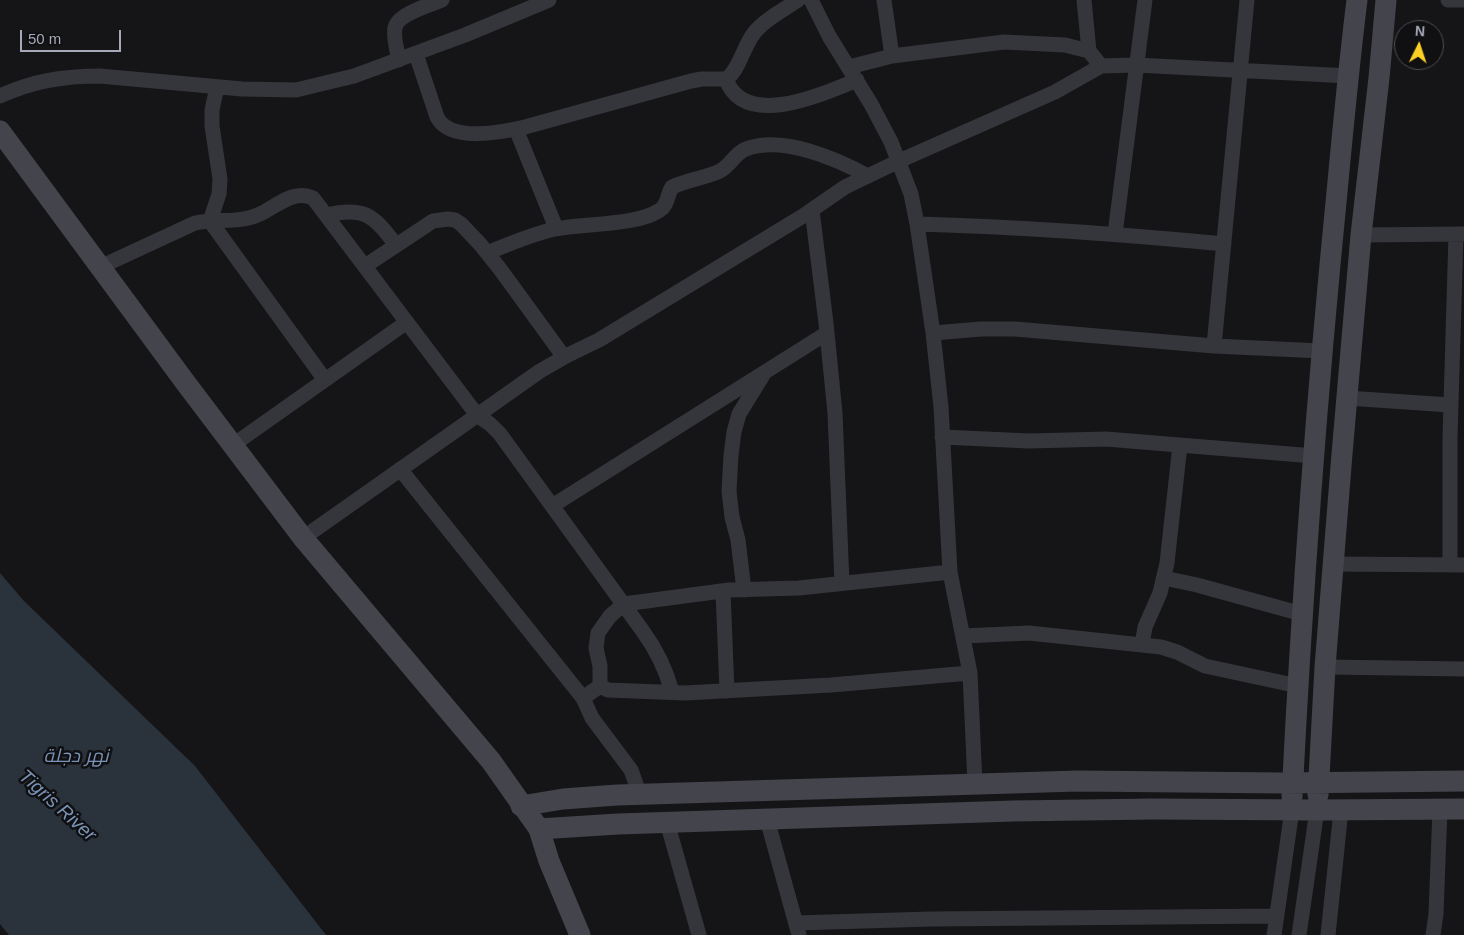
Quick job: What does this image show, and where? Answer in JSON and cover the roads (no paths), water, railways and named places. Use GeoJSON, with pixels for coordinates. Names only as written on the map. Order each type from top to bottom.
{"type":"FeatureCollection","features":[{"type":"Feature","properties":{"kind":"street"},"geometry":{"type":"LineString","coordinates":[[399,60],[395,30],[397,22],[405,16],[442,0]]}},
{"type":"Feature","properties":{"kind":"street"},"geometry":{"type":"LineString","coordinates":[[0,96],[45,80],[80,76],[100,76],[271,91],[296,90],[354,76],[416,54],[549,0]]}},
{"type":"Feature","properties":{"kind":"street"},"geometry":{"type":"LineString","coordinates":[[416,54],[437,117],[447,128],[458,132],[501,132],[691,81],[726,79],[735,71],[741,54],[756,31],[798,0]]}},
{"type":"Feature","properties":{"kind":"street"},"geometry":{"type":"LineString","coordinates":[[811,0],[829,36],[853,73],[891,142],[911,194],[933,333],[941,407],[950,572],[970,673],[975,784]]}},
{"type":"Feature","properties":{"kind":"street"},"geometry":{"type":"LineString","coordinates":[[884,0],[892,56]]}},
{"type":"Feature","properties":{"kind":"street"},"geometry":{"type":"LineString","coordinates":[[1084,0],[1089,50],[1101,66]]}},
{"type":"Feature","properties":{"kind":"street"},"geometry":{"type":"LineString","coordinates":[[1115,234],[1144,0]]}},
{"type":"Feature","properties":{"kind":"street"},"geometry":{"type":"LineString","coordinates":[[1214,346],[1247,0]]}},
{"type":"Feature","properties":{"kind":"street"},"geometry":{"type":"LineString","coordinates":[[1274,935],[1292,810],[1302,614],[1322,351],[1350,49],[1357,0]]}},
{"type":"Feature","properties":{"kind":"street"},"geometry":{"type":"LineString","coordinates":[[1299,935],[1317,810],[1325,667],[1347,398],[1361,235],[1386,0]]}},
{"type":"Feature","properties":{"kind":"street"},"geometry":{"type":"LineString","coordinates":[[1448,0],[1464,0]]}},
{"type":"Feature","properties":{"kind":"street"},"geometry":{"type":"LineString","coordinates":[[726,79],[729,89],[739,97],[759,104],[783,104],[804,101],[853,73],[892,56],[1004,42],[1065,45],[1089,50]]}},
{"type":"Feature","properties":{"kind":"street"},"geometry":{"type":"LineString","coordinates":[[1350,49],[1381,51]]}},
{"type":"Feature","properties":{"kind":"street"},"geometry":{"type":"LineString","coordinates":[[303,538],[540,371],[599,340],[845,188],[898,161],[1055,92],[1101,66],[1136,65],[1349,76]]}},
{"type":"Feature","properties":{"kind":"street"},"geometry":{"type":"LineString","coordinates":[[210,220],[219,194],[220,180],[212,126],[212,110],[216,87]]}},
{"type":"Feature","properties":{"kind":"street"},"geometry":{"type":"LineString","coordinates":[[516,129],[556,228]]}},
{"type":"Feature","properties":{"kind":"street"},"geometry":{"type":"LineString","coordinates":[[0,131],[303,538],[491,761],[538,829],[549,861],[580,935]]}},
{"type":"Feature","properties":{"kind":"street"},"geometry":{"type":"LineString","coordinates":[[487,252],[556,228],[634,219],[656,213],[664,206],[672,187],[717,172],[727,167],[741,152],[754,147],[783,146],[814,153],[850,166],[868,176]]}},
{"type":"Feature","properties":{"kind":"street"},"geometry":{"type":"LineString","coordinates":[[100,267],[185,227],[210,220],[250,218],[298,195],[313,198],[477,415],[500,434],[624,604],[652,644],[663,664],[672,692]]}},
{"type":"Feature","properties":{"kind":"street"},"geometry":{"type":"LineString","coordinates":[[812,210],[827,333],[838,471],[842,583]]}},
{"type":"Feature","properties":{"kind":"street"},"geometry":{"type":"LineString","coordinates":[[327,215],[351,211],[366,214],[379,222],[396,245]]}},
{"type":"Feature","properties":{"kind":"street"},"geometry":{"type":"LineString","coordinates":[[210,220],[325,380]]}},
{"type":"Feature","properties":{"kind":"street"},"geometry":{"type":"LineString","coordinates":[[365,266],[433,221],[455,220],[487,252],[564,357]]}},
{"type":"Feature","properties":{"kind":"street"},"geometry":{"type":"LineString","coordinates":[[917,224],[1013,227],[1224,244]]}},
{"type":"Feature","properties":{"kind":"street"},"geometry":{"type":"LineString","coordinates":[[1333,564],[1457,565],[1457,438],[1450,405],[1459,328],[1460,234],[1361,235]]}},
{"type":"Feature","properties":{"kind":"street"},"geometry":{"type":"LineString","coordinates":[[233,445],[407,322]]}},
{"type":"Feature","properties":{"kind":"street"},"geometry":{"type":"LineString","coordinates":[[933,333],[981,329],[1015,329],[1214,346],[1322,351]]}},
{"type":"Feature","properties":{"kind":"street"},"geometry":{"type":"LineString","coordinates":[[552,506],[827,333]]}},
{"type":"Feature","properties":{"kind":"street"},"geometry":{"type":"LineString","coordinates":[[744,590],[738,540],[732,517],[729,491],[731,455],[739,414],[764,373]]}},
{"type":"Feature","properties":{"kind":"street"},"geometry":{"type":"LineString","coordinates":[[1347,398],[1450,405]]}},
{"type":"Feature","properties":{"kind":"street"},"geometry":{"type":"LineString","coordinates":[[942,437],[1029,441],[1106,439],[1314,456]]}},
{"type":"Feature","properties":{"kind":"street"},"geometry":{"type":"LineString","coordinates":[[1142,645],[1145,627],[1160,593],[1164,578],[1180,445]]}},
{"type":"Feature","properties":{"kind":"street"},"geometry":{"type":"LineString","coordinates":[[400,469],[583,698],[592,718],[631,770],[640,795]]}},
{"type":"Feature","properties":{"kind":"street"},"geometry":{"type":"LineString","coordinates":[[600,686],[600,666],[596,648],[598,633],[610,616],[624,604],[723,591],[799,588],[950,572]]}},
{"type":"Feature","properties":{"kind":"street"},"geometry":{"type":"LineString","coordinates":[[1164,578],[1197,585],[1302,614]]}},
{"type":"Feature","properties":{"kind":"street"},"geometry":{"type":"LineString","coordinates":[[723,591],[727,690]]}},
{"type":"Feature","properties":{"kind":"street"},"geometry":{"type":"LineString","coordinates":[[964,636],[1029,633],[1161,647],[1177,652],[1205,666],[1298,686]]}},
{"type":"Feature","properties":{"kind":"street"},"geometry":{"type":"LineString","coordinates":[[1325,667],[1464,669]]}},
{"type":"Feature","properties":{"kind":"street"},"geometry":{"type":"LineString","coordinates":[[600,686],[608,690],[672,692],[831,685],[970,673]]}},
{"type":"Feature","properties":{"kind":"street"},"geometry":{"type":"LineString","coordinates":[[583,698],[600,686]]}},
{"type":"Feature","properties":{"kind":"street"},"geometry":{"type":"LineString","coordinates":[[521,806],[563,799],[640,795],[975,784],[1153,781],[1293,783],[1464,781]]}},
{"type":"Feature","properties":{"kind":"street"},"geometry":{"type":"LineString","coordinates":[[538,829],[667,822],[1078,809],[1464,809]]}},
{"type":"Feature","properties":{"kind":"street"},"geometry":{"type":"LineString","coordinates":[[1434,935],[1440,809]]}},
{"type":"Feature","properties":{"kind":"street"},"geometry":{"type":"LineString","coordinates":[[1328,935],[1341,810]]}},
{"type":"Feature","properties":{"kind":"street"},"geometry":{"type":"LineString","coordinates":[[767,819],[797,929],[932,919],[1276,916]]}},
{"type":"Feature","properties":{"kind":"street"},"geometry":{"type":"LineString","coordinates":[[667,822],[699,935]]}},
{"type":"Feature","properties":{"kind":"water"},"geometry":{"type":"Polygon","coordinates":[[[0,573],[24,601],[195,766],[326,935],[9,935],[0,924],[0,573]]]}},
{"type":"Feature","properties":{"kind":"water label","name":"نهر دجلة"},"geometry":{"type":"Point","coordinates":[76,757]}},
{"type":"Feature","properties":{"kind":"water label","name":"Tigris River"},"geometry":{"type":"Point","coordinates":[57,806]}}]}
